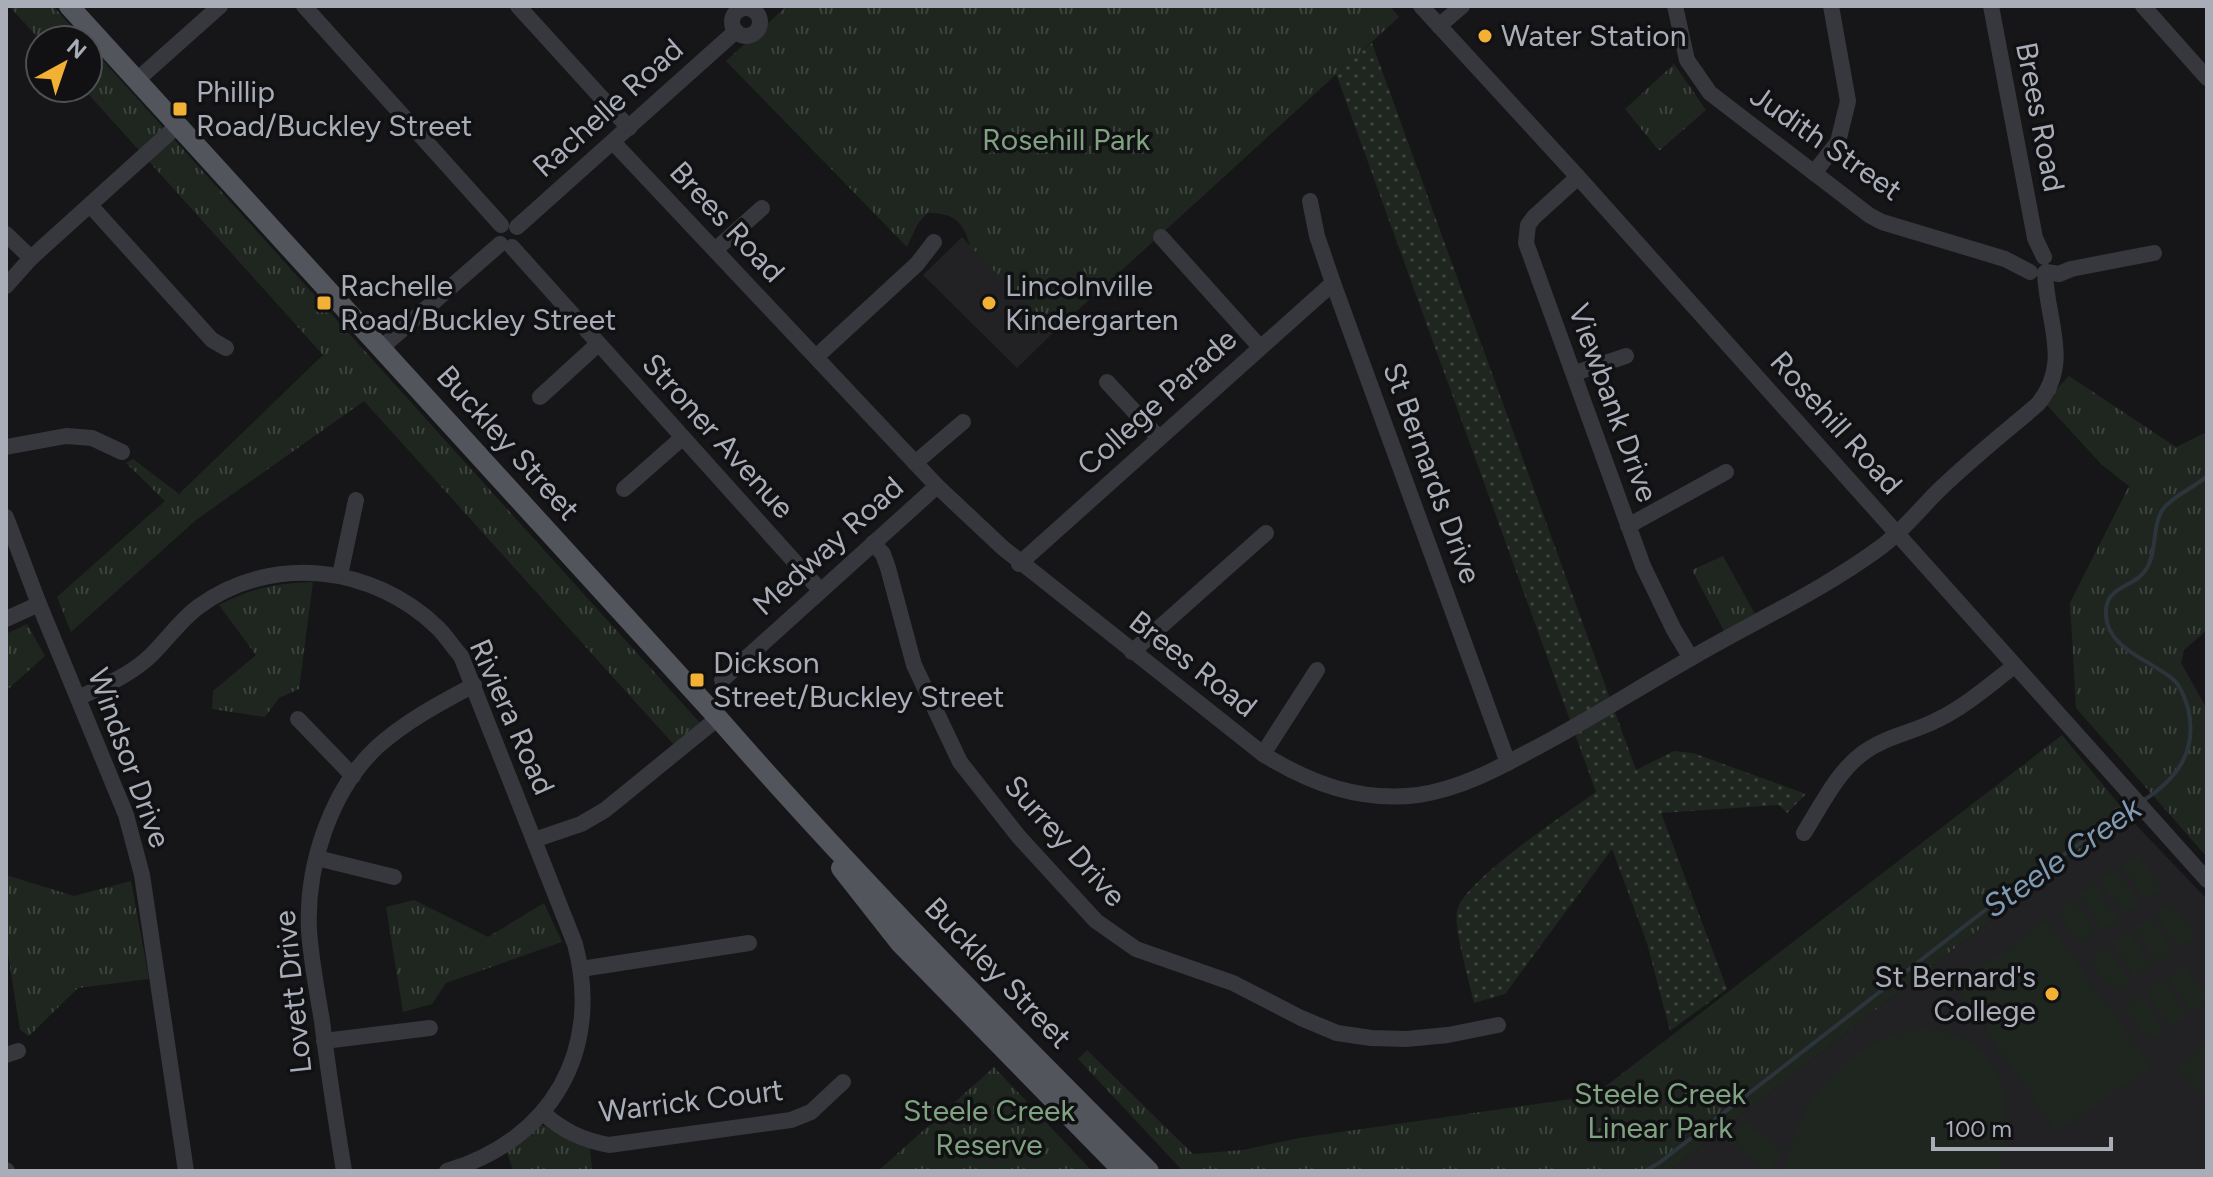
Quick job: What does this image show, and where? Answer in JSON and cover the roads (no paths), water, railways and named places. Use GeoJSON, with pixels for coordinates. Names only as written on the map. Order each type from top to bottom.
{"type":"FeatureCollection","features":[{"type":"Feature","properties":{"kind":"main road","name":"Buckley Street"},"geometry":{"type":"LineString","coordinates":[[69,6],[804,816],[1030,1052],[1149,1171]]}},
{"type":"Feature","properties":{"kind":"main road","name":"Buckley Street"},"geometry":{"type":"LineString","coordinates":[[804,816],[865,901],[900,943],[1123,1171]]}},
{"type":"Feature","properties":{"kind":"street"},"geometry":{"type":"LineString","coordinates":[[137,80],[220,6]]}},
{"type":"Feature","properties":{"kind":"street"},"geometry":{"type":"LineString","coordinates":[[304,6],[520,238],[506,246],[381,348]]}},
{"type":"Feature","properties":{"kind":"street"},"geometry":{"type":"LineString","coordinates":[[518,6],[629,128]]}},
{"type":"Feature","properties":{"kind":"street","name":"Rosehill Road"},"geometry":{"type":"LineString","coordinates":[[1421,6],[2207,880]]}},
{"type":"Feature","properties":{"kind":"street"},"geometry":{"type":"LineString","coordinates":[[1439,26],[1462,6]]}},
{"type":"Feature","properties":{"kind":"street","name":"Judith Street"},"geometry":{"type":"LineString","coordinates":[[1675,6],[1687,60],[1710,93],[1882,222],[2005,259],[2039,266],[2071,269],[2154,253]]}},
{"type":"Feature","properties":{"kind":"street"},"geometry":{"type":"LineString","coordinates":[[1814,173],[1838,142],[1848,101],[1831,6]]}},
{"type":"Feature","properties":{"kind":"street","name":"Brees Road"},"geometry":{"type":"LineString","coordinates":[[613,142],[937,486],[1019,564],[1263,754],[1296,775],[1356,794],[1388,797],[1419,795],[1480,777],[1508,763],[1838,576],[1866,556],[2038,404],[2050,389],[2057,359],[1991,6]]}},
{"type":"Feature","properties":{"kind":"street"},"geometry":{"type":"LineString","coordinates":[[2143,6],[2207,78]]}},
{"type":"Feature","properties":{"kind":"street"},"geometry":{"type":"LineString","coordinates":[[735,9],[761,10],[759,26],[753,33],[744,35],[736,31],[733,19],[735,9]]}},
{"type":"Feature","properties":{"kind":"street","name":"Rachelle Road"},"geometry":{"type":"LineString","coordinates":[[509,226],[613,142],[736,31]]}},
{"type":"Feature","properties":{"kind":"street"},"geometry":{"type":"LineString","coordinates":[[6,286],[31,258],[177,126]]}},
{"type":"Feature","properties":{"kind":"street","name":"Viewbank Drive"},"geometry":{"type":"LineString","coordinates":[[1578,177],[1534,217],[1526,234],[1533,265],[1575,373],[1628,526],[1658,598],[1691,658]]}},
{"type":"Feature","properties":{"kind":"street","name":"St Bernards Drive"},"geometry":{"type":"LineString","coordinates":[[1310,201],[1317,236],[1333,283],[1508,763]]}},
{"type":"Feature","properties":{"kind":"street"},"geometry":{"type":"LineString","coordinates":[[90,205],[212,340],[226,348]]}},
{"type":"Feature","properties":{"kind":"street"},"geometry":{"type":"LineString","coordinates":[[715,250],[762,208]]}},
{"type":"Feature","properties":{"kind":"street"},"geometry":{"type":"LineString","coordinates":[[6,234],[31,258]]}},
{"type":"Feature","properties":{"kind":"street"},"geometry":{"type":"LineString","coordinates":[[1161,237],[1260,347]]}},
{"type":"Feature","properties":{"kind":"street"},"geometry":{"type":"LineString","coordinates":[[816,357],[917,264],[934,242]]}},
{"type":"Feature","properties":{"kind":"street","name":"Stroner Avenue"},"geometry":{"type":"LineString","coordinates":[[506,246],[820,590]]}},
{"type":"Feature","properties":{"kind":"street","name":"College Parade"},"geometry":{"type":"LineString","coordinates":[[1019,564],[1333,283]]}},
{"type":"Feature","properties":{"kind":"street"},"geometry":{"type":"LineString","coordinates":[[540,397],[598,344]]}},
{"type":"Feature","properties":{"kind":"street"},"geometry":{"type":"LineString","coordinates":[[1575,373],[1626,356]]}},
{"type":"Feature","properties":{"kind":"street"},"geometry":{"type":"LineString","coordinates":[[1107,382],[1159,438]]}},
{"type":"Feature","properties":{"kind":"street"},"geometry":{"type":"LineString","coordinates":[[915,463],[963,422]]}},
{"type":"Feature","properties":{"kind":"street"},"geometry":{"type":"LineString","coordinates":[[6,447],[66,436],[92,438],[122,452]]}},
{"type":"Feature","properties":{"kind":"street"},"geometry":{"type":"LineString","coordinates":[[624,489],[682,438]]}},
{"type":"Feature","properties":{"kind":"street"},"geometry":{"type":"LineString","coordinates":[[1628,526],[1726,472]]}},
{"type":"Feature","properties":{"kind":"street","name":"Medway Road"},"geometry":{"type":"LineString","coordinates":[[722,680],[937,486]]}},
{"type":"Feature","properties":{"kind":"street"},"geometry":{"type":"LineString","coordinates":[[340,575],[356,500]]}},
{"type":"Feature","properties":{"kind":"street","name":"Windsor Drive"},"geometry":{"type":"LineString","coordinates":[[6,517],[126,815],[142,875],[186,1171]]}},
{"type":"Feature","properties":{"kind":"street"},"geometry":{"type":"LineString","coordinates":[[1132,652],[1266,533]]}},
{"type":"Feature","properties":{"kind":"street","name":"Surrey Drive"},"geometry":{"type":"LineString","coordinates":[[873,543],[883,554],[888,568],[914,665],[960,762],[1019,837],[1096,921],[1136,949],[1233,983],[1337,1033],[1406,1039],[1498,1025]]}},
{"type":"Feature","properties":{"kind":"street","name":"Riviera Road"},"geometry":{"type":"LineString","coordinates":[[78,698],[123,677],[148,658],[196,609],[216,596],[277,574],[309,572],[340,575],[374,586],[437,627],[461,656],[575,944],[584,998],[577,1048],[568,1072],[543,1113],[509,1144],[468,1165],[447,1171]]}},
{"type":"Feature","properties":{"kind":"street"},"geometry":{"type":"LineString","coordinates":[[6,619],[39,604]]}},
{"type":"Feature","properties":{"kind":"street"},"geometry":{"type":"LineString","coordinates":[[1804,833],[1835,784],[1862,754],[1894,735],[1933,722],[1967,704],[2013,667]]}},
{"type":"Feature","properties":{"kind":"street"},"geometry":{"type":"LineString","coordinates":[[1263,754],[1317,670]]}},
{"type":"Feature","properties":{"kind":"street","name":"Lovett Drive"},"geometry":{"type":"LineString","coordinates":[[344,1171],[309,931],[312,877],[317,858],[336,807],[353,776],[376,749],[404,725],[474,685]]}},
{"type":"Feature","properties":{"kind":"street"},"geometry":{"type":"LineString","coordinates":[[534,840],[581,824],[605,810],[718,718]]}},
{"type":"Feature","properties":{"kind":"street"},"geometry":{"type":"LineString","coordinates":[[298,719],[353,776]]}},
{"type":"Feature","properties":{"kind":"street"},"geometry":{"type":"LineString","coordinates":[[317,858],[394,877]]}},
{"type":"Feature","properties":{"kind":"street"},"geometry":{"type":"LineString","coordinates":[[581,969],[749,943]]}},
{"type":"Feature","properties":{"kind":"street"},"geometry":{"type":"LineString","coordinates":[[324,1041],[430,1028]]}},
{"type":"Feature","properties":{"kind":"street","name":"Warrick Court"},"geometry":{"type":"LineString","coordinates":[[543,1113],[563,1129],[588,1141],[609,1145],[791,1120],[811,1112],[843,1082]]}},
{"type":"Feature","properties":{"kind":"waterway","name":"Steele Creek"},"geometry":{"type":"LineString","coordinates":[[2144,800],[2167,782],[2182,762],[2190,737],[2188,708],[2175,681],[2133,654],[2114,637],[2108,627],[2107,605],[2115,592],[2142,575],[2147,568],[2163,509],[2207,476]]}},
{"type":"Feature","properties":{"kind":"waterway","name":"Steele Creek"},"geometry":{"type":"LineString","coordinates":[[1645,1171],[1997,901],[2098,828],[2133,807]]}},
{"type":"Feature","properties":{"kind":"place","name":"Water Station"},"geometry":{"type":"Point","coordinates":[1485,36]}},
{"type":"Feature","properties":{"kind":"place","name":"Phillip Road/Buckley Street"},"geometry":{"type":"Point","coordinates":[180,109]}},
{"type":"Feature","properties":{"kind":"place","name":"Rachelle Road/Buckley Street"},"geometry":{"type":"Point","coordinates":[324,303]}},
{"type":"Feature","properties":{"kind":"place","name":"Lincolnville Kindergarten"},"geometry":{"type":"Point","coordinates":[989,303]}},
{"type":"Feature","properties":{"kind":"place","name":"Dickson Street/Buckley Street"},"geometry":{"type":"Point","coordinates":[697,680]}},
{"type":"Feature","properties":{"kind":"place","name":"St Bernard's College"},"geometry":{"type":"Point","coordinates":[2052,994]}},
{"type":"Feature","properties":{"kind":"park label","name":"Rosehill Park"},"geometry":{"type":"Point","coordinates":[1066,140]}},
{"type":"Feature","properties":{"kind":"park label","name":"Steele Creek Linear Park"},"geometry":{"type":"Point","coordinates":[1660,1111]}},
{"type":"Feature","properties":{"kind":"park label","name":"Steele Creek Reserve"},"geometry":{"type":"Point","coordinates":[989,1128]}}]}
